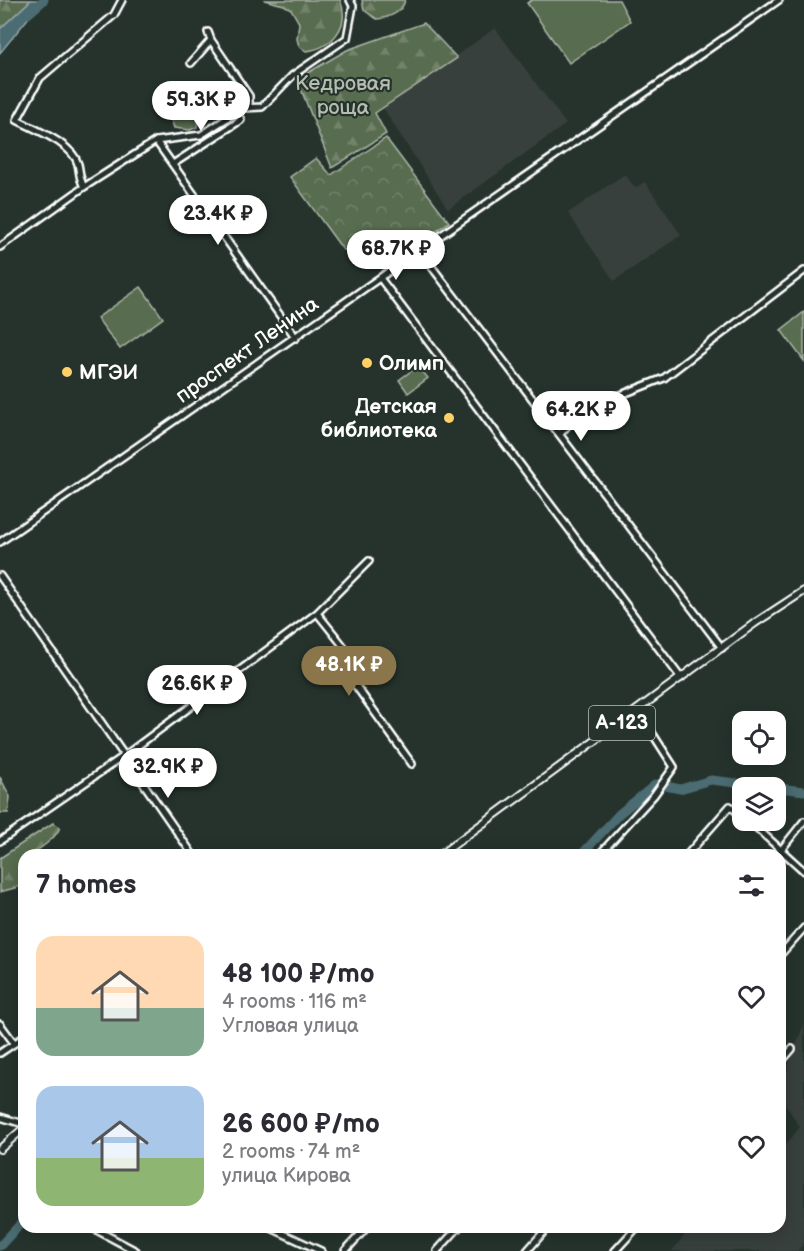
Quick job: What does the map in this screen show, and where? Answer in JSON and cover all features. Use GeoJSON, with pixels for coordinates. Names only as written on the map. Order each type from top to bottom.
{"type":"FeatureCollection","features":[{"type":"Feature","properties":{"kind":"main road","name":"А-123"},"geometry":{"type":"LineString","coordinates":[[448,849],[722,648],[804,591]]}},
{"type":"Feature","properties":{"kind":"main road"},"geometry":{"type":"LineString","coordinates":[[0,1149],[18,1133]]}},
{"type":"Feature","properties":{"kind":"street"},"geometry":{"type":"LineString","coordinates":[[84,187],[78,175],[78,162],[60,142],[16,120],[40,78],[114,15],[122,0]]}},
{"type":"Feature","properties":{"kind":"street"},"geometry":{"type":"LineString","coordinates":[[0,247],[84,187],[156,141],[201,135],[236,112],[261,107],[293,75],[347,38],[353,6],[350,0]]}},
{"type":"Feature","properties":{"kind":"street","name":"проспект Ленина"},"geometry":{"type":"LineString","coordinates":[[0,542],[779,0]]}},
{"type":"Feature","properties":{"kind":"street"},"geometry":{"type":"LineString","coordinates":[[208,32],[249,96],[249,108]]}},
{"type":"Feature","properties":{"kind":"street"},"geometry":{"type":"LineString","coordinates":[[191,63],[211,40]]}},
{"type":"Feature","properties":{"kind":"street"},"geometry":{"type":"LineString","coordinates":[[173,164],[241,120],[236,112]]}},
{"type":"Feature","properties":{"kind":"street"},"geometry":{"type":"LineString","coordinates":[[156,141],[296,338]]}},
{"type":"Feature","properties":{"kind":"street"},"geometry":{"type":"LineString","coordinates":[[419,250],[722,648]]}},
{"type":"Feature","properties":{"kind":"street"},"geometry":{"type":"LineString","coordinates":[[560,434],[580,411],[664,378],[804,271]]}},
{"type":"Feature","properties":{"kind":"street"},"geometry":{"type":"LineString","coordinates":[[380,278],[551,501],[681,678]]}},
{"type":"Feature","properties":{"kind":"street"},"geometry":{"type":"LineString","coordinates":[[0,841],[123,756],[317,613],[369,561]]}},
{"type":"Feature","properties":{"kind":"street"},"geometry":{"type":"LineString","coordinates":[[0,576],[189,849]]}},
{"type":"Feature","properties":{"kind":"street"},"geometry":{"type":"LineString","coordinates":[[317,613],[345,648],[339,661],[412,764]]}},
{"type":"Feature","properties":{"kind":"street"},"geometry":{"type":"LineString","coordinates":[[604,849],[654,795],[674,767],[638,711]]}},
{"type":"Feature","properties":{"kind":"street"},"geometry":{"type":"LineString","coordinates":[[692,849],[730,806],[732,808]]}},
{"type":"Feature","properties":{"kind":"street"},"geometry":{"type":"LineString","coordinates":[[761,831],[782,849],[804,821]]}},
{"type":"Feature","properties":{"kind":"street"},"geometry":{"type":"LineString","coordinates":[[786,853],[804,872]]}},
{"type":"Feature","properties":{"kind":"street"},"geometry":{"type":"LineString","coordinates":[[786,949],[804,928]]}},
{"type":"Feature","properties":{"kind":"street"},"geometry":{"type":"LineString","coordinates":[[0,1024],[14,1043]]}},
{"type":"Feature","properties":{"kind":"street"},"geometry":{"type":"LineString","coordinates":[[0,1053],[18,1041]]}},
{"type":"Feature","properties":{"kind":"street"},"geometry":{"type":"LineString","coordinates":[[786,1056],[792,1050]]}},
{"type":"Feature","properties":{"kind":"street"},"geometry":{"type":"LineString","coordinates":[[0,1117],[18,1126]]}},
{"type":"Feature","properties":{"kind":"street"},"geometry":{"type":"LineString","coordinates":[[102,1233],[136,1251]]}},
{"type":"Feature","properties":{"kind":"street"},"geometry":{"type":"LineString","coordinates":[[282,1233],[321,1251]]}},
{"type":"Feature","properties":{"kind":"street"},"geometry":{"type":"LineString","coordinates":[[345,1251],[362,1233]]}},
{"type":"Feature","properties":{"kind":"street"},"geometry":{"type":"LineString","coordinates":[[437,1251],[454,1233]]}},
{"type":"Feature","properties":{"kind":"street"},"geometry":{"type":"LineString","coordinates":[[527,1251],[543,1233]]}},
{"type":"Feature","properties":{"kind":"street"},"geometry":{"type":"LineString","coordinates":[[615,1251],[632,1233]]}},
{"type":"Feature","properties":{"kind":"shaded area"},"geometry":{"type":"Polygon","coordinates":[[[495,28],[566,124],[448,209],[383,108],[495,28]]]}},
{"type":"Feature","properties":{"kind":"shaded area"},"geometry":{"type":"Polygon","coordinates":[[[625,174],[635,188],[645,182],[681,235],[614,281],[568,213],[625,174]]]}},
{"type":"Feature","properties":{"kind":"shaded area"},"geometry":{"type":"Polygon","coordinates":[[[804,1024],[804,1242],[798,1251],[672,1251],[686,1233],[786,1233],[786,1144],[800,1127],[786,1105],[786,1073],[804,1024]]]}},
{"type":"Feature","properties":{"kind":"green space"},"geometry":{"type":"Polygon","coordinates":[[[0,0],[31,0],[0,29],[0,0]]]}},
{"type":"Feature","properties":{"kind":"green space"},"geometry":{"type":"Polygon","coordinates":[[[264,0],[340,0],[343,10],[341,27],[337,34],[324,45],[306,51],[299,46],[297,39],[299,23],[291,9],[264,0]]]}},
{"type":"Feature","properties":{"kind":"green space"},"geometry":{"type":"Polygon","coordinates":[[[362,0],[405,0],[395,14],[377,19],[364,10],[362,0]]]}},
{"type":"Feature","properties":{"kind":"green space"},"geometry":{"type":"Polygon","coordinates":[[[532,0],[619,0],[630,21],[569,63],[527,3],[532,0]]]}},
{"type":"Feature","properties":{"kind":"green space","name":"Кедровая роща"},"geometry":{"type":"Polygon","coordinates":[[[424,23],[457,58],[375,113],[386,134],[332,168],[297,79],[347,50],[424,23]]]}},
{"type":"Feature","properties":{"kind":"green space"},"geometry":{"type":"Polygon","coordinates":[[[188,109],[195,112],[198,119],[197,127],[190,130],[174,128],[171,120],[188,109]]]}},
{"type":"Feature","properties":{"kind":"green space"},"geometry":{"type":"Polygon","coordinates":[[[386,138],[449,222],[417,244],[343,250],[290,177],[316,158],[331,175],[386,138]]]}},
{"type":"Feature","properties":{"kind":"green space"},"geometry":{"type":"Polygon","coordinates":[[[141,287],[163,318],[120,349],[97,318],[141,287]]]}},
{"type":"Feature","properties":{"kind":"green space"},"geometry":{"type":"Polygon","coordinates":[[[804,312],[804,361],[781,330],[804,312]]]}},
{"type":"Feature","properties":{"kind":"green space"},"geometry":{"type":"Polygon","coordinates":[[[418,366],[428,378],[408,393],[399,380],[418,366]]]}},
{"type":"Feature","properties":{"kind":"green space"},"geometry":{"type":"Polygon","coordinates":[[[0,777],[10,797],[8,813],[0,813],[0,777]]]}},
{"type":"Feature","properties":{"kind":"green space"},"geometry":{"type":"Polygon","coordinates":[[[53,823],[60,827],[55,836],[39,849],[18,849],[18,887],[0,892],[0,858],[53,823]]]}},
{"type":"Feature","properties":{"kind":"water"},"geometry":{"type":"Polygon","coordinates":[[[31,0],[43,0],[0,53],[0,29],[31,0]]]}},
{"type":"Feature","properties":{"kind":"waterway"},"geometry":{"type":"LineString","coordinates":[[28,14],[44,0]]}},
{"type":"Feature","properties":{"kind":"waterway"},"geometry":{"type":"LineString","coordinates":[[587,849],[619,814],[656,784],[680,789],[711,780],[804,791]]}},
{"type":"Feature","properties":{"kind":"waterway"},"geometry":{"type":"LineString","coordinates":[[0,1246],[18,1226]]}},
{"type":"Feature","properties":{"kind":"place","name":"Олимп"},"geometry":{"type":"Point","coordinates":[367,363]}},
{"type":"Feature","properties":{"kind":"place","name":"МГЭИ"},"geometry":{"type":"Point","coordinates":[67,372]}},
{"type":"Feature","properties":{"kind":"place","name":"Детская библиотека"},"geometry":{"type":"Point","coordinates":[449,418]}}]}
